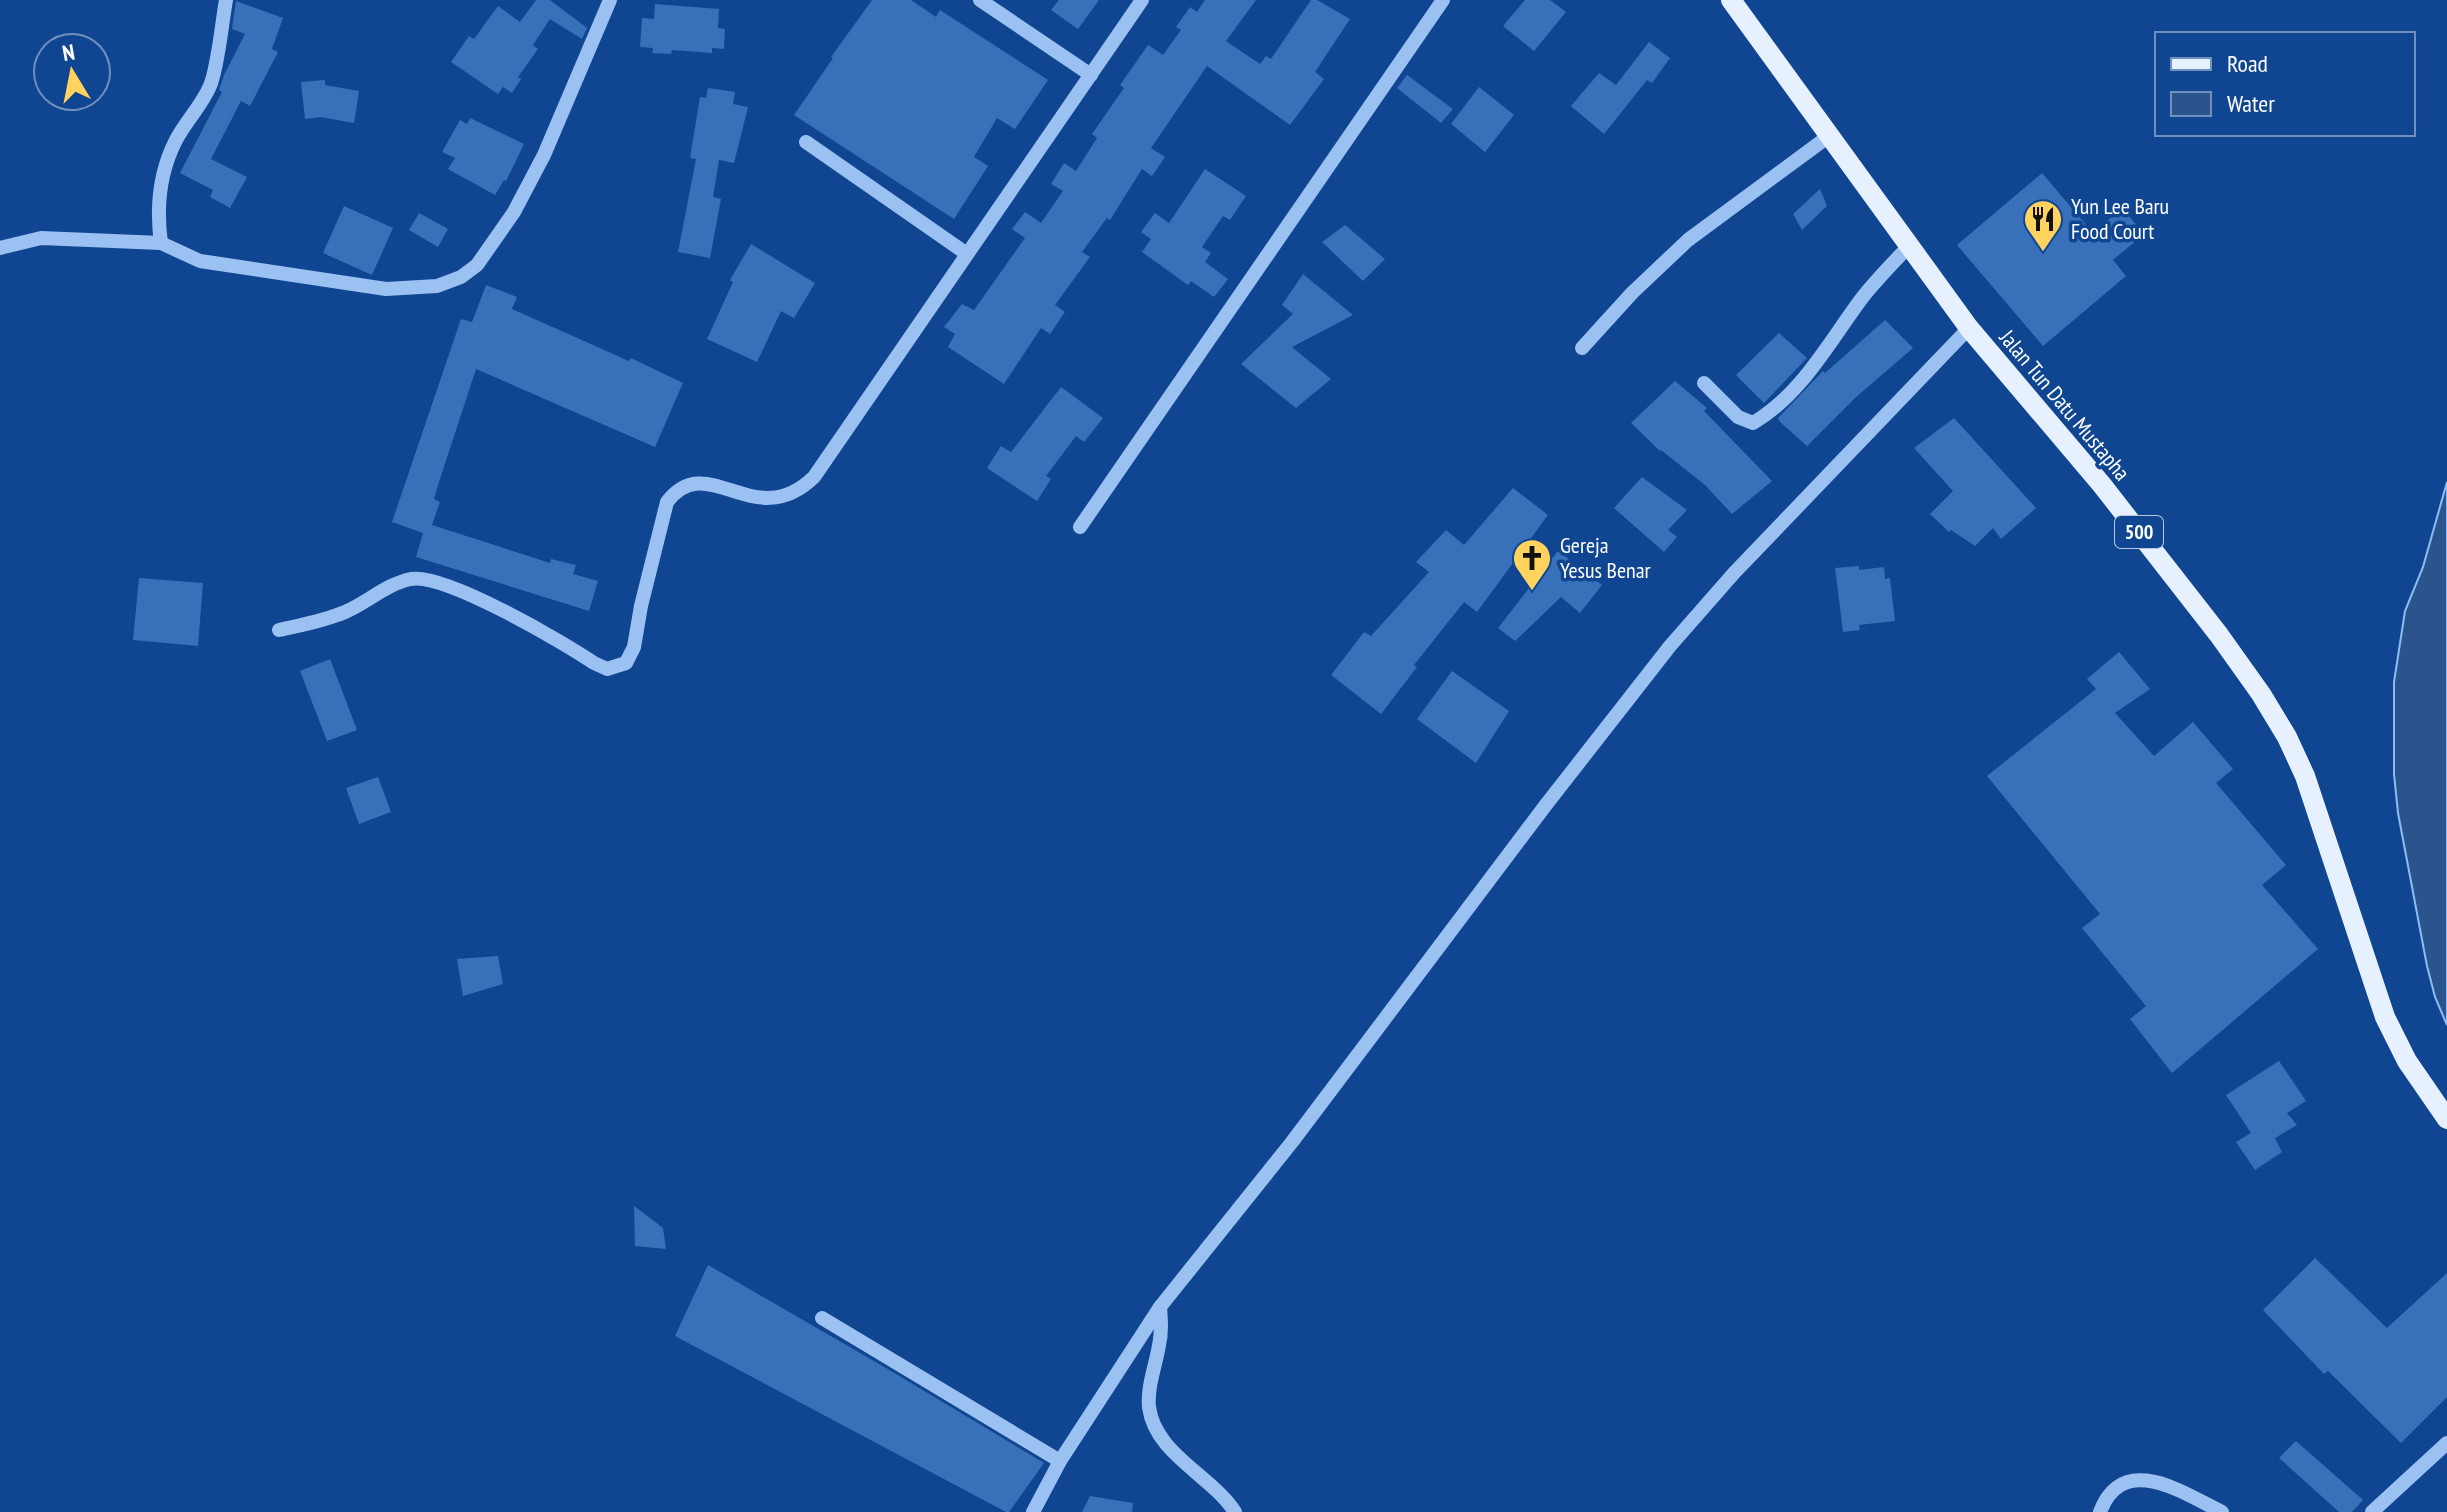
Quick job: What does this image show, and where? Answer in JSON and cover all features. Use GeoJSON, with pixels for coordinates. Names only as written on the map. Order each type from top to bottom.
{"type":"FeatureCollection","features":[{"type":"Feature","properties":{"kind":"main road","name":"Jalan Tun Datu Mustapha"},"geometry":{"type":"LineString","coordinates":[[1731,0],[1969,328],[2102,485],[2219,635],[2267,705],[2305,776],[2385,1017],[2407,1061],[2447,1119]]}},
{"type":"Feature","properties":{"kind":"street"},"geometry":{"type":"LineString","coordinates":[[161,243],[158,197],[164,169],[176,140],[210,86],[226,0]]}},
{"type":"Feature","properties":{"kind":"street"},"geometry":{"type":"LineString","coordinates":[[0,248],[41,238],[161,243],[200,261],[386,289],[437,286],[461,277],[477,265],[514,212],[544,155],[610,0]]}},
{"type":"Feature","properties":{"kind":"street"},"geometry":{"type":"LineString","coordinates":[[980,0],[1091,75]]}},
{"type":"Feature","properties":{"kind":"street"},"geometry":{"type":"LineString","coordinates":[[279,630],[346,612],[395,584],[428,579],[483,602],[607,669],[626,663],[634,647],[667,502],[677,488],[689,483],[707,483],[769,500],[785,498],[814,477],[1142,0]]}},
{"type":"Feature","properties":{"kind":"street"},"geometry":{"type":"LineString","coordinates":[[1080,527],[1443,0]]}},
{"type":"Feature","properties":{"kind":"street"},"geometry":{"type":"LineString","coordinates":[[1582,348],[1632,293],[1688,240],[1829,136]]}},
{"type":"Feature","properties":{"kind":"street"},"geometry":{"type":"LineString","coordinates":[[806,142],[967,254]]}},
{"type":"Feature","properties":{"kind":"street"},"geometry":{"type":"LineString","coordinates":[[1704,383],[1738,417],[1753,423],[1772,411],[1814,366],[1862,299],[1908,247]]}},
{"type":"Feature","properties":{"kind":"street"},"geometry":{"type":"LineString","coordinates":[[1033,1512],[1060,1461],[1160,1307],[1292,1142],[1545,806],[1670,646],[1734,573],[1969,328]]}},
{"type":"Feature","properties":{"kind":"street"},"geometry":{"type":"LineString","coordinates":[[1160,1307],[1159,1344],[1149,1392],[1154,1426],[1185,1463],[1209,1480],[1226,1498],[1235,1512]]}},
{"type":"Feature","properties":{"kind":"street"},"geometry":{"type":"LineString","coordinates":[[822,1318],[1060,1461]]}},
{"type":"Feature","properties":{"kind":"street"},"geometry":{"type":"LineString","coordinates":[[2372,1512],[2447,1443]]}},
{"type":"Feature","properties":{"kind":"street"},"geometry":{"type":"LineString","coordinates":[[2100,1512],[2114,1486],[2145,1479],[2177,1490],[2222,1512]]}},
{"type":"Feature","properties":{"kind":"water"},"geometry":{"type":"Polygon","coordinates":[[[2447,482],[2447,1025],[2427,966],[2398,813],[2394,774],[2394,682],[2405,611],[2423,567],[2447,482]]]}},
{"type":"Feature","properties":{"kind":"building"},"geometry":{"type":"Polygon","coordinates":[[[536,0],[550,0],[587,28],[582,39],[550,19],[533,45],[538,49],[518,77],[521,79],[512,93],[503,87],[498,94],[451,62],[469,36],[474,39],[498,6],[520,22],[536,0]]]}},
{"type":"Feature","properties":{"kind":"building"},"geometry":{"type":"Polygon","coordinates":[[[872,0],[911,0],[936,17],[940,10],[1048,80],[1015,129],[997,118],[974,157],[988,166],[954,219],[794,115],[872,0]]]}},
{"type":"Feature","properties":{"kind":"building"},"geometry":{"type":"Polygon","coordinates":[[[1059,0],[1099,0],[1078,29],[1051,10],[1059,0]]]}},
{"type":"Feature","properties":{"kind":"building"},"geometry":{"type":"Polygon","coordinates":[[[1205,0],[1256,0],[1226,41],[1260,64],[1266,56],[1271,59],[1311,0],[1317,0],[1350,19],[1315,72],[1324,79],[1290,125],[1207,66],[1151,148],[1165,157],[1152,176],[1142,169],[1110,220],[1107,218],[1082,252],[1090,257],[1055,305],[1065,312],[1050,334],[1041,328],[1004,384],[948,347],[955,334],[944,327],[962,304],[974,310],[1025,238],[1012,229],[1025,212],[1041,223],[1063,191],[1051,184],[1064,163],[1076,171],[1097,138],[1092,134],[1124,88],[1120,85],[1148,45],[1163,55],[1181,30],[1176,27],[1190,7],[1197,12],[1205,0]]]}},
{"type":"Feature","properties":{"kind":"building"},"geometry":{"type":"Polygon","coordinates":[[[1525,0],[1550,0],[1566,12],[1534,51],[1503,26],[1525,0]]]}},
{"type":"Feature","properties":{"kind":"building"},"geometry":{"type":"Polygon","coordinates":[[[236,1],[283,18],[272,49],[278,52],[250,106],[241,101],[211,159],[247,177],[230,208],[210,197],[213,190],[180,173],[222,92],[219,90],[224,75],[245,34],[232,29],[236,1]]]}},
{"type":"Feature","properties":{"kind":"building"},"geometry":{"type":"Polygon","coordinates":[[[655,4],[719,9],[718,28],[725,29],[724,49],[712,48],[712,53],[672,50],[671,54],[652,53],[653,48],[640,47],[642,18],[654,19],[655,4]]]}},
{"type":"Feature","properties":{"kind":"building"},"geometry":{"type":"Polygon","coordinates":[[[1649,42],[1670,58],[1652,83],[1647,80],[1604,134],[1571,106],[1599,73],[1616,85],[1649,42]]]}},
{"type":"Feature","properties":{"kind":"building"},"geometry":{"type":"Polygon","coordinates":[[[1407,75],[1453,109],[1441,123],[1397,88],[1407,75]]]}},
{"type":"Feature","properties":{"kind":"building"},"geometry":{"type":"Polygon","coordinates":[[[325,80],[325,85],[359,91],[354,123],[321,117],[305,119],[301,82],[325,80]]]}},
{"type":"Feature","properties":{"kind":"building"},"geometry":{"type":"Polygon","coordinates":[[[1479,87],[1514,115],[1485,152],[1451,124],[1479,87]]]}},
{"type":"Feature","properties":{"kind":"building"},"geometry":{"type":"Polygon","coordinates":[[[708,88],[735,92],[733,104],[748,107],[734,163],[719,160],[713,197],[721,199],[710,258],[678,252],[696,159],[690,158],[700,97],[706,98],[708,88]]]}},
{"type":"Feature","properties":{"kind":"building"},"geometry":{"type":"Polygon","coordinates":[[[470,118],[524,144],[506,181],[495,195],[448,169],[455,158],[442,152],[460,120],[467,124],[470,118]]]}},
{"type":"Feature","properties":{"kind":"building"},"geometry":{"type":"Polygon","coordinates":[[[1205,169],[1246,196],[1230,220],[1223,216],[1202,247],[1211,253],[1205,262],[1228,279],[1214,297],[1191,281],[1188,285],[1142,252],[1151,239],[1141,232],[1155,213],[1169,223],[1205,169]]]}},
{"type":"Feature","properties":{"kind":"building","name":"Yun Lee Baru Food Court"},"geometry":{"type":"Polygon","coordinates":[[[2042,173],[2093,233],[2122,208],[2144,234],[2113,260],[2126,276],[2043,346],[1957,245],[2042,173]]]}},
{"type":"Feature","properties":{"kind":"building"},"geometry":{"type":"Polygon","coordinates":[[[1820,189],[1827,206],[1802,230],[1793,214],[1820,189]]]}},
{"type":"Feature","properties":{"kind":"building"},"geometry":{"type":"Polygon","coordinates":[[[344,206],[393,228],[372,275],[323,253],[344,206]]]}},
{"type":"Feature","properties":{"kind":"building"},"geometry":{"type":"Polygon","coordinates":[[[419,213],[448,229],[438,247],[409,230],[419,213]]]}},
{"type":"Feature","properties":{"kind":"building"},"geometry":{"type":"Polygon","coordinates":[[[1345,225],[1385,259],[1363,281],[1322,242],[1345,225]]]}},
{"type":"Feature","properties":{"kind":"building"},"geometry":{"type":"Polygon","coordinates":[[[751,244],[815,283],[794,318],[781,311],[757,362],[707,339],[733,282],[730,280],[751,244]]]}},
{"type":"Feature","properties":{"kind":"building"},"geometry":{"type":"Polygon","coordinates":[[[1303,274],[1353,315],[1292,347],[1331,379],[1296,408],[1241,364],[1293,314],[1282,305],[1303,274]]]}},
{"type":"Feature","properties":{"kind":"building"},"geometry":{"type":"Polygon","coordinates":[[[486,285],[517,297],[512,309],[683,383],[655,447],[476,369],[434,499],[440,502],[432,525],[550,563],[551,559],[576,565],[573,574],[598,581],[589,611],[416,557],[423,533],[392,522],[461,319],[472,322],[486,285]]]}},
{"type":"Feature","properties":{"kind":"building"},"geometry":{"type":"Polygon","coordinates":[[[1885,320],[1913,348],[1855,398],[1807,446],[1778,418],[1823,371],[1825,373],[1885,320]]]}},
{"type":"Feature","properties":{"kind":"building"},"geometry":{"type":"Polygon","coordinates":[[[1779,333],[1807,358],[1764,403],[1736,375],[1779,333]]]}},
{"type":"Feature","properties":{"kind":"building"},"geometry":{"type":"Polygon","coordinates":[[[1675,381],[1707,408],[1704,411],[1772,481],[1732,514],[1705,485],[1660,451],[1631,423],[1675,381]]]}},
{"type":"Feature","properties":{"kind":"building"},"geometry":{"type":"Polygon","coordinates":[[[1061,387],[1103,418],[1084,442],[1076,436],[1046,476],[1051,479],[1037,501],[987,468],[1001,446],[1011,452],[1061,387]]]}},
{"type":"Feature","properties":{"kind":"building"},"geometry":{"type":"Polygon","coordinates":[[[1954,418],[2036,508],[2001,539],[1993,528],[1975,546],[1951,530],[1949,532],[1930,514],[1953,491],[1914,448],[1954,418]]]}},
{"type":"Feature","properties":{"kind":"building"},"geometry":{"type":"Polygon","coordinates":[[[1642,477],[1687,510],[1668,530],[1677,537],[1664,552],[1614,508],[1642,477]]]}},
{"type":"Feature","properties":{"kind":"building"},"geometry":{"type":"Polygon","coordinates":[[[1513,488],[1548,515],[1477,612],[1464,602],[1414,665],[1417,667],[1381,714],[1331,675],[1364,632],[1371,636],[1429,572],[1416,562],[1446,530],[1464,545],[1513,488]]]}},
{"type":"Feature","properties":{"kind":"building"},"geometry":{"type":"Polygon","coordinates":[[[1558,551],[1602,585],[1580,613],[1561,597],[1515,641],[1498,628],[1558,551]]]}},
{"type":"Feature","properties":{"kind":"building"},"geometry":{"type":"Polygon","coordinates":[[[1859,566],[1859,570],[1884,567],[1885,579],[1890,578],[1895,621],[1859,625],[1860,630],[1843,632],[1835,568],[1859,566]]]}},
{"type":"Feature","properties":{"kind":"building"},"geometry":{"type":"Polygon","coordinates":[[[139,578],[203,583],[198,646],[133,640],[139,578]]]}},
{"type":"Feature","properties":{"kind":"building"},"geometry":{"type":"Polygon","coordinates":[[[2119,652],[2150,689],[2115,713],[2154,756],[2193,722],[2233,769],[2216,783],[2286,865],[2262,885],[2318,949],[2172,1073],[2130,1019],[2146,1006],[2082,928],[2100,914],[1987,776],[2096,689],[2087,679],[2119,652]]]}},
{"type":"Feature","properties":{"kind":"building"},"geometry":{"type":"Polygon","coordinates":[[[330,659],[357,730],[327,741],[300,671],[330,659]]]}},
{"type":"Feature","properties":{"kind":"building"},"geometry":{"type":"Polygon","coordinates":[[[1452,671],[1509,711],[1476,763],[1417,719],[1452,671]]]}},
{"type":"Feature","properties":{"kind":"building"},"geometry":{"type":"Polygon","coordinates":[[[378,777],[391,812],[359,824],[346,788],[378,777]]]}},
{"type":"Feature","properties":{"kind":"building"},"geometry":{"type":"Polygon","coordinates":[[[498,956],[503,984],[463,996],[457,959],[498,956]]]}},
{"type":"Feature","properties":{"kind":"building"},"geometry":{"type":"Polygon","coordinates":[[[2279,1061],[2306,1101],[2287,1113],[2297,1125],[2275,1138],[2282,1152],[2255,1170],[2236,1142],[2251,1133],[2226,1095],[2279,1061]]]}},
{"type":"Feature","properties":{"kind":"building"},"geometry":{"type":"Polygon","coordinates":[[[634,1206],[663,1228],[666,1249],[635,1246],[634,1206]]]}},
{"type":"Feature","properties":{"kind":"building"},"geometry":{"type":"Polygon","coordinates":[[[2315,1258],[2387,1328],[2447,1273],[2447,1397],[2401,1443],[2328,1371],[2324,1374],[2263,1310],[2315,1258]]]}},
{"type":"Feature","properties":{"kind":"building"},"geometry":{"type":"Polygon","coordinates":[[[708,1265],[1044,1463],[1006,1512],[675,1336],[708,1265]]]}},
{"type":"Feature","properties":{"kind":"building"},"geometry":{"type":"Polygon","coordinates":[[[2296,1441],[2363,1500],[2352,1512],[2339,1512],[2279,1458],[2296,1441]]]}},
{"type":"Feature","properties":{"kind":"building"},"geometry":{"type":"Polygon","coordinates":[[[1090,1496],[1133,1503],[1132,1512],[1082,1512],[1090,1496]]]}},
{"type":"Feature","properties":{"kind":"place","name":"Yun Lee Baru Food Court"},"geometry":{"type":"Point","coordinates":[2043,253]}},
{"type":"Feature","properties":{"kind":"place","name":"Gereja Yesus Benar"},"geometry":{"type":"Point","coordinates":[1532,592]}}]}
